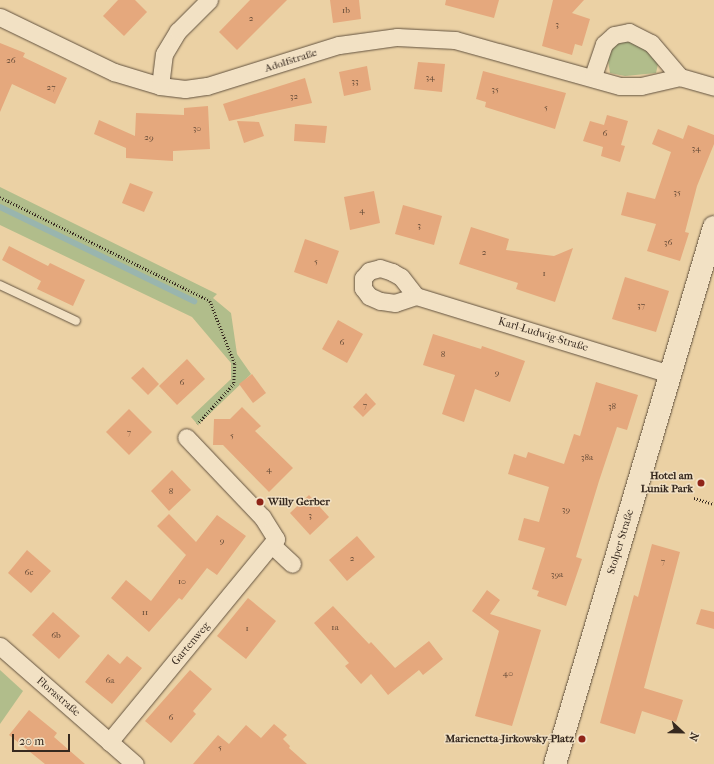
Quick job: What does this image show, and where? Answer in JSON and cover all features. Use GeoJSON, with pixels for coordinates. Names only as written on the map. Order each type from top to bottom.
{"type":"FeatureCollection","features":[{"type":"Feature","properties":{"kind":"main road","name":"Stolper Straße"},"geometry":{"type":"LineString","coordinates":[[555,764],[714,227]]}},
{"type":"Feature","properties":{"kind":"street"},"geometry":{"type":"LineString","coordinates":[[160,86],[164,54],[178,31],[209,0]]}},
{"type":"Feature","properties":{"kind":"street","name":"Adolfstraße"},"geometry":{"type":"LineString","coordinates":[[0,17],[114,72],[160,86],[185,89],[207,86],[339,45],[397,37],[455,40],[593,76],[620,86],[634,86],[680,77]]}},
{"type":"Feature","properties":{"kind":"street"},"geometry":{"type":"LineString","coordinates":[[593,76],[604,44],[614,34],[629,32],[650,43],[680,77],[714,87]]}},
{"type":"Feature","properties":{"kind":"street","name":"Karl-Ludwig-Straße"},"geometry":{"type":"LineString","coordinates":[[416,296],[670,374]]}},
{"type":"Feature","properties":{"kind":"street"},"geometry":{"type":"LineString","coordinates":[[186,437],[272,530],[276,539],[273,546],[292,564]]}},
{"type":"Feature","properties":{"kind":"street","name":"Gartenweg"},"geometry":{"type":"LineString","coordinates":[[109,742],[273,546]]}},
{"type":"Feature","properties":{"kind":"street","name":"Florastraße"},"geometry":{"type":"LineString","coordinates":[[0,646],[135,764]]}},
{"type":"Feature","properties":{"kind":"lane"},"geometry":{"type":"LineString","coordinates":[[0,285],[76,321]]}},
{"type":"Feature","properties":{"kind":"path"},"geometry":{"type":"LineString","coordinates":[[0,197],[210,301],[235,364],[234,384],[186,437]]}},
{"type":"Feature","properties":{"kind":"path"},"geometry":{"type":"LineString","coordinates":[[694,498],[714,504]]}},
{"type":"Feature","properties":{"kind":"green space"},"geometry":{"type":"Polygon","coordinates":[[[626,39],[643,44],[658,64],[656,73],[625,76],[610,73],[608,60],[611,49],[618,40],[626,39]]]}},
{"type":"Feature","properties":{"kind":"green space"},"geometry":{"type":"Polygon","coordinates":[[[0,187],[217,294],[213,298],[231,313],[237,354],[251,374],[198,425],[191,417],[231,379],[231,363],[192,317],[0,225],[0,187]]]}},
{"type":"Feature","properties":{"kind":"green space"},"geometry":{"type":"Polygon","coordinates":[[[0,670],[23,691],[0,724],[0,670]]]}},
{"type":"Feature","properties":{"kind":"building"},"geometry":{"type":"Polygon","coordinates":[[[118,0],[135,0],[147,12],[124,36],[103,16],[118,0]]]}},
{"type":"Feature","properties":{"kind":"building"},"geometry":{"type":"Polygon","coordinates":[[[250,0],[287,0],[237,50],[219,32],[250,0]]]}},
{"type":"Feature","properties":{"kind":"building"},"geometry":{"type":"Polygon","coordinates":[[[330,0],[359,0],[361,19],[333,23],[330,0]]]}},
{"type":"Feature","properties":{"kind":"building"},"geometry":{"type":"Polygon","coordinates":[[[446,0],[499,0],[494,18],[445,5],[446,0]]]}},
{"type":"Feature","properties":{"kind":"building"},"geometry":{"type":"Polygon","coordinates":[[[553,0],[584,0],[572,13],[590,19],[582,46],[575,44],[572,55],[542,46],[553,0]]]}},
{"type":"Feature","properties":{"kind":"building"},"geometry":{"type":"Polygon","coordinates":[[[0,43],[25,53],[23,57],[67,78],[55,104],[12,84],[0,112],[0,43]]]}},
{"type":"Feature","properties":{"kind":"building"},"geometry":{"type":"Polygon","coordinates":[[[418,62],[445,64],[442,92],[414,89],[418,62]]]}},
{"type":"Feature","properties":{"kind":"building"},"geometry":{"type":"Polygon","coordinates":[[[367,66],[371,90],[344,96],[339,72],[367,66]]]}},
{"type":"Feature","properties":{"kind":"building"},"geometry":{"type":"Polygon","coordinates":[[[483,71],[566,93],[555,129],[485,107],[486,102],[476,99],[483,71]]]}},
{"type":"Feature","properties":{"kind":"building"},"geometry":{"type":"Polygon","coordinates":[[[305,78],[312,103],[229,121],[223,104],[305,78]]]}},
{"type":"Feature","properties":{"kind":"building"},"geometry":{"type":"Polygon","coordinates":[[[208,106],[210,149],[173,151],[173,161],[126,158],[126,148],[94,134],[99,120],[135,136],[136,113],[184,115],[184,108],[208,106]]]}},
{"type":"Feature","properties":{"kind":"building"},"geometry":{"type":"Polygon","coordinates":[[[607,115],[628,121],[621,145],[625,146],[620,162],[601,156],[603,147],[583,141],[590,121],[604,125],[607,115]]]}},
{"type":"Feature","properties":{"kind":"building"},"geometry":{"type":"Polygon","coordinates":[[[237,121],[259,122],[264,136],[244,143],[237,121]]]}},
{"type":"Feature","properties":{"kind":"building"},"geometry":{"type":"Polygon","coordinates":[[[295,124],[327,126],[325,143],[294,141],[295,124]]]}},
{"type":"Feature","properties":{"kind":"building"},"geometry":{"type":"Polygon","coordinates":[[[688,125],[714,135],[714,144],[697,186],[685,232],[689,233],[680,261],[647,251],[656,224],[621,215],[627,192],[655,199],[671,152],[652,144],[658,129],[683,139],[688,125]]]}},
{"type":"Feature","properties":{"kind":"building"},"geometry":{"type":"Polygon","coordinates":[[[130,183],[153,192],[144,212],[122,203],[130,183]]]}},
{"type":"Feature","properties":{"kind":"building"},"geometry":{"type":"Polygon","coordinates":[[[374,191],[380,223],[350,230],[344,197],[374,191]]]}},
{"type":"Feature","properties":{"kind":"building"},"geometry":{"type":"Polygon","coordinates":[[[403,205],[442,216],[434,245],[395,234],[403,205]]]}},
{"type":"Feature","properties":{"kind":"building"},"geometry":{"type":"Polygon","coordinates":[[[471,227],[509,239],[506,250],[554,256],[573,248],[555,302],[516,289],[518,283],[459,264],[471,227]]]}},
{"type":"Feature","properties":{"kind":"building"},"geometry":{"type":"Polygon","coordinates":[[[305,239],[339,251],[327,284],[294,272],[305,239]]]}},
{"type":"Feature","properties":{"kind":"building"},"geometry":{"type":"Polygon","coordinates":[[[9,246],[48,266],[50,263],[85,280],[73,306],[37,289],[41,281],[2,260],[9,246]]]}},
{"type":"Feature","properties":{"kind":"building"},"geometry":{"type":"Polygon","coordinates":[[[625,277],[669,291],[656,332],[612,319],[625,277]]]}},
{"type":"Feature","properties":{"kind":"building"},"geometry":{"type":"Polygon","coordinates":[[[338,320],[363,334],[347,363],[322,349],[338,320]]]}},
{"type":"Feature","properties":{"kind":"building"},"geometry":{"type":"Polygon","coordinates":[[[433,334],[481,349],[482,346],[525,361],[510,402],[475,389],[464,422],[442,414],[455,375],[423,365],[433,334]]]}},
{"type":"Feature","properties":{"kind":"building"},"geometry":{"type":"Polygon","coordinates":[[[187,359],[205,379],[177,405],[159,386],[187,359]]]}},
{"type":"Feature","properties":{"kind":"building"},"geometry":{"type":"Polygon","coordinates":[[[143,367],[159,384],[148,395],[131,378],[143,367]]]}},
{"type":"Feature","properties":{"kind":"building"},"geometry":{"type":"Polygon","coordinates":[[[252,374],[266,393],[253,403],[239,384],[252,374]]]}},
{"type":"Feature","properties":{"kind":"building"},"geometry":{"type":"Polygon","coordinates":[[[596,382],[638,395],[627,430],[617,427],[576,557],[582,559],[566,606],[537,596],[539,591],[532,589],[545,548],[518,540],[524,518],[539,522],[549,487],[508,474],[514,454],[526,458],[528,452],[564,464],[574,434],[580,436],[596,382]]]}},
{"type":"Feature","properties":{"kind":"building"},"geometry":{"type":"Polygon","coordinates":[[[366,393],[376,404],[363,417],[353,407],[366,393]]]}},
{"type":"Feature","properties":{"kind":"building"},"geometry":{"type":"Polygon","coordinates":[[[242,407],[261,426],[255,431],[293,468],[269,492],[223,445],[213,445],[214,419],[230,419],[242,407]]]}},
{"type":"Feature","properties":{"kind":"building"},"geometry":{"type":"Polygon","coordinates":[[[129,409],[152,432],[129,455],[106,432],[129,409]]]}},
{"type":"Feature","properties":{"kind":"building"},"geometry":{"type":"Polygon","coordinates":[[[172,470],[191,490],[169,511],[151,491],[172,470]]]}},
{"type":"Feature","properties":{"kind":"building"},"geometry":{"type":"Polygon","coordinates":[[[309,495],[329,517],[310,535],[290,513],[309,495]]]}},
{"type":"Feature","properties":{"kind":"building"},"geometry":{"type":"Polygon","coordinates":[[[169,514],[196,542],[217,515],[246,536],[217,575],[207,568],[182,600],[179,598],[149,632],[111,598],[126,580],[151,601],[186,555],[157,526],[169,514]]]}},
{"type":"Feature","properties":{"kind":"building"},"geometry":{"type":"Polygon","coordinates":[[[357,536],[375,557],[347,581],[329,560],[357,536]]]}},
{"type":"Feature","properties":{"kind":"building"},"geometry":{"type":"Polygon","coordinates":[[[652,544],[680,552],[644,688],[683,700],[676,722],[642,711],[635,734],[600,723],[634,595],[638,597],[652,544]]]}},
{"type":"Feature","properties":{"kind":"building"},"geometry":{"type":"Polygon","coordinates":[[[27,550],[51,571],[31,593],[8,573],[27,550]]]}},
{"type":"Feature","properties":{"kind":"building"},"geometry":{"type":"Polygon","coordinates":[[[487,590],[500,600],[490,614],[541,630],[512,726],[475,716],[499,631],[472,611],[487,590]]]}},
{"type":"Feature","properties":{"kind":"building"},"geometry":{"type":"Polygon","coordinates":[[[248,598],[276,621],[246,659],[217,636],[248,598]]]}},
{"type":"Feature","properties":{"kind":"building"},"geometry":{"type":"Polygon","coordinates":[[[333,606],[369,644],[371,642],[395,668],[429,641],[443,659],[423,675],[419,670],[388,695],[371,674],[361,684],[345,666],[349,663],[314,623],[333,606]]]}},
{"type":"Feature","properties":{"kind":"building"},"geometry":{"type":"Polygon","coordinates":[[[701,609],[714,612],[714,629],[696,624],[701,609]]]}},
{"type":"Feature","properties":{"kind":"building"},"geometry":{"type":"Polygon","coordinates":[[[53,612],[80,636],[59,659],[32,635],[53,612]]]}},
{"type":"Feature","properties":{"kind":"building"},"geometry":{"type":"Polygon","coordinates":[[[108,654],[120,664],[127,656],[142,668],[112,704],[85,682],[108,654]]]}},
{"type":"Feature","properties":{"kind":"building"},"geometry":{"type":"Polygon","coordinates":[[[190,670],[212,689],[193,711],[196,714],[171,743],[145,721],[190,670]]]}},
{"type":"Feature","properties":{"kind":"building"},"geometry":{"type":"Polygon","coordinates":[[[29,710],[57,733],[54,737],[85,764],[45,764],[9,735],[29,710]]]}},
{"type":"Feature","properties":{"kind":"building"},"geometry":{"type":"Polygon","coordinates":[[[274,724],[287,735],[283,739],[290,746],[289,748],[307,764],[193,764],[218,735],[229,744],[246,725],[261,738],[274,724]]]}},
{"type":"Feature","properties":{"kind":"waterway"},"geometry":{"type":"LineString","coordinates":[[0,207],[194,301]]}},
{"type":"Feature","properties":{"kind":"place","name":"Hotel am Lunik Park"},"geometry":{"type":"Point","coordinates":[701,483]}},
{"type":"Feature","properties":{"kind":"place","name":"Willy Gerber"},"geometry":{"type":"Point","coordinates":[260,502]}},
{"type":"Feature","properties":{"kind":"place","name":"Marienetta-Jirkowsky-Platz"},"geometry":{"type":"Point","coordinates":[582,739]}}]}
